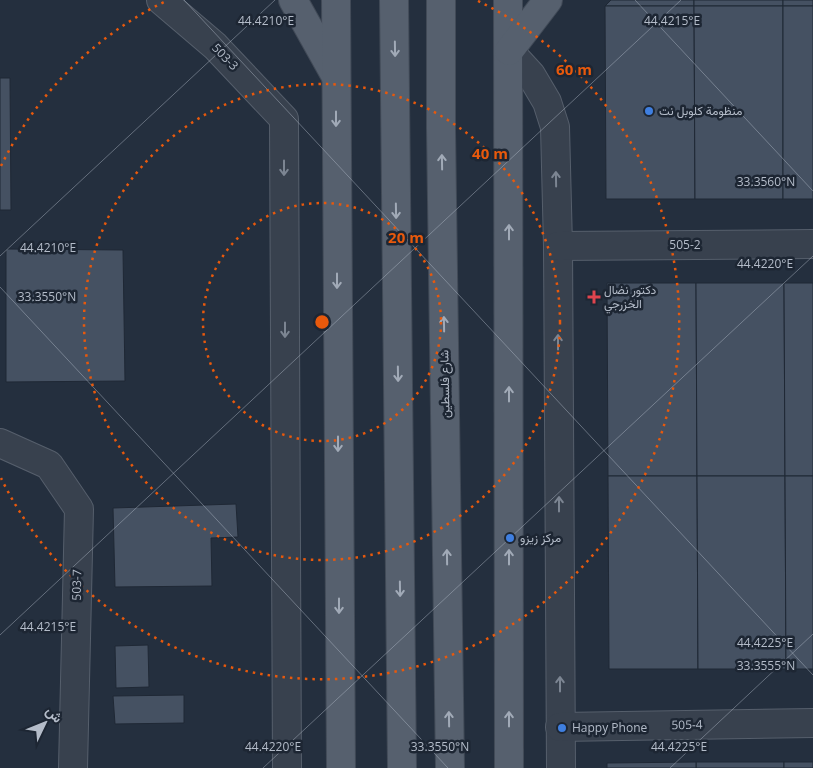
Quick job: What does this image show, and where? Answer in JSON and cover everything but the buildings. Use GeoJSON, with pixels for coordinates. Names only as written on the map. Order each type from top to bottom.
{"type":"FeatureCollection","features":[{"type":"Feature","properties":{"kind":"main road"},"geometry":{"type":"LineString","coordinates":[[293,0],[336,78]]}},
{"type":"Feature","properties":{"kind":"main road"},"geometry":{"type":"LineString","coordinates":[[336,0],[340,768]]}},
{"type":"Feature","properties":{"kind":"main road"},"geometry":{"type":"LineString","coordinates":[[394,0],[402,768]]}},
{"type":"Feature","properties":{"kind":"main road","name":"شارع فلسطين"},"geometry":{"type":"LineString","coordinates":[[441,0],[450,768]]}},
{"type":"Feature","properties":{"kind":"main road"},"geometry":{"type":"LineString","coordinates":[[508,0],[509,768]]}},
{"type":"Feature","properties":{"kind":"main road"},"geometry":{"type":"LineString","coordinates":[[509,52],[548,0]]}},
{"type":"Feature","properties":{"kind":"street","name":"503-3"},"geometry":{"type":"LineString","coordinates":[[161,0],[215,46],[284,119],[287,768]]}},
{"type":"Feature","properties":{"kind":"street"},"geometry":{"type":"LineString","coordinates":[[509,52],[531,74],[548,102],[555,127],[558,246],[561,768]]}},
{"type":"Feature","properties":{"kind":"street","name":"505-2"},"geometry":{"type":"LineString","coordinates":[[558,246],[813,244]]}},
{"type":"Feature","properties":{"kind":"street","name":"503-7"},"geometry":{"type":"LineString","coordinates":[[0,443],[49,465],[79,509],[73,768]]}},
{"type":"Feature","properties":{"kind":"street","name":"505-4"},"geometry":{"type":"LineString","coordinates":[[560,727],[813,723]]}},
{"type":"Feature","properties":{"kind":"place","name":"منظومة كلوبل نت"},"geometry":{"type":"Point","coordinates":[649,111]}},
{"type":"Feature","properties":{"kind":"place","name":"دكتور نضال الخزرجي"},"geometry":{"type":"Point","coordinates":[594,297]}},
{"type":"Feature","properties":{"kind":"place","name":"مركز زيزو"},"geometry":{"type":"Point","coordinates":[510,538]}},
{"type":"Feature","properties":{"kind":"place","name":"Happy Phone"},"geometry":{"type":"Point","coordinates":[562,728]}}]}
